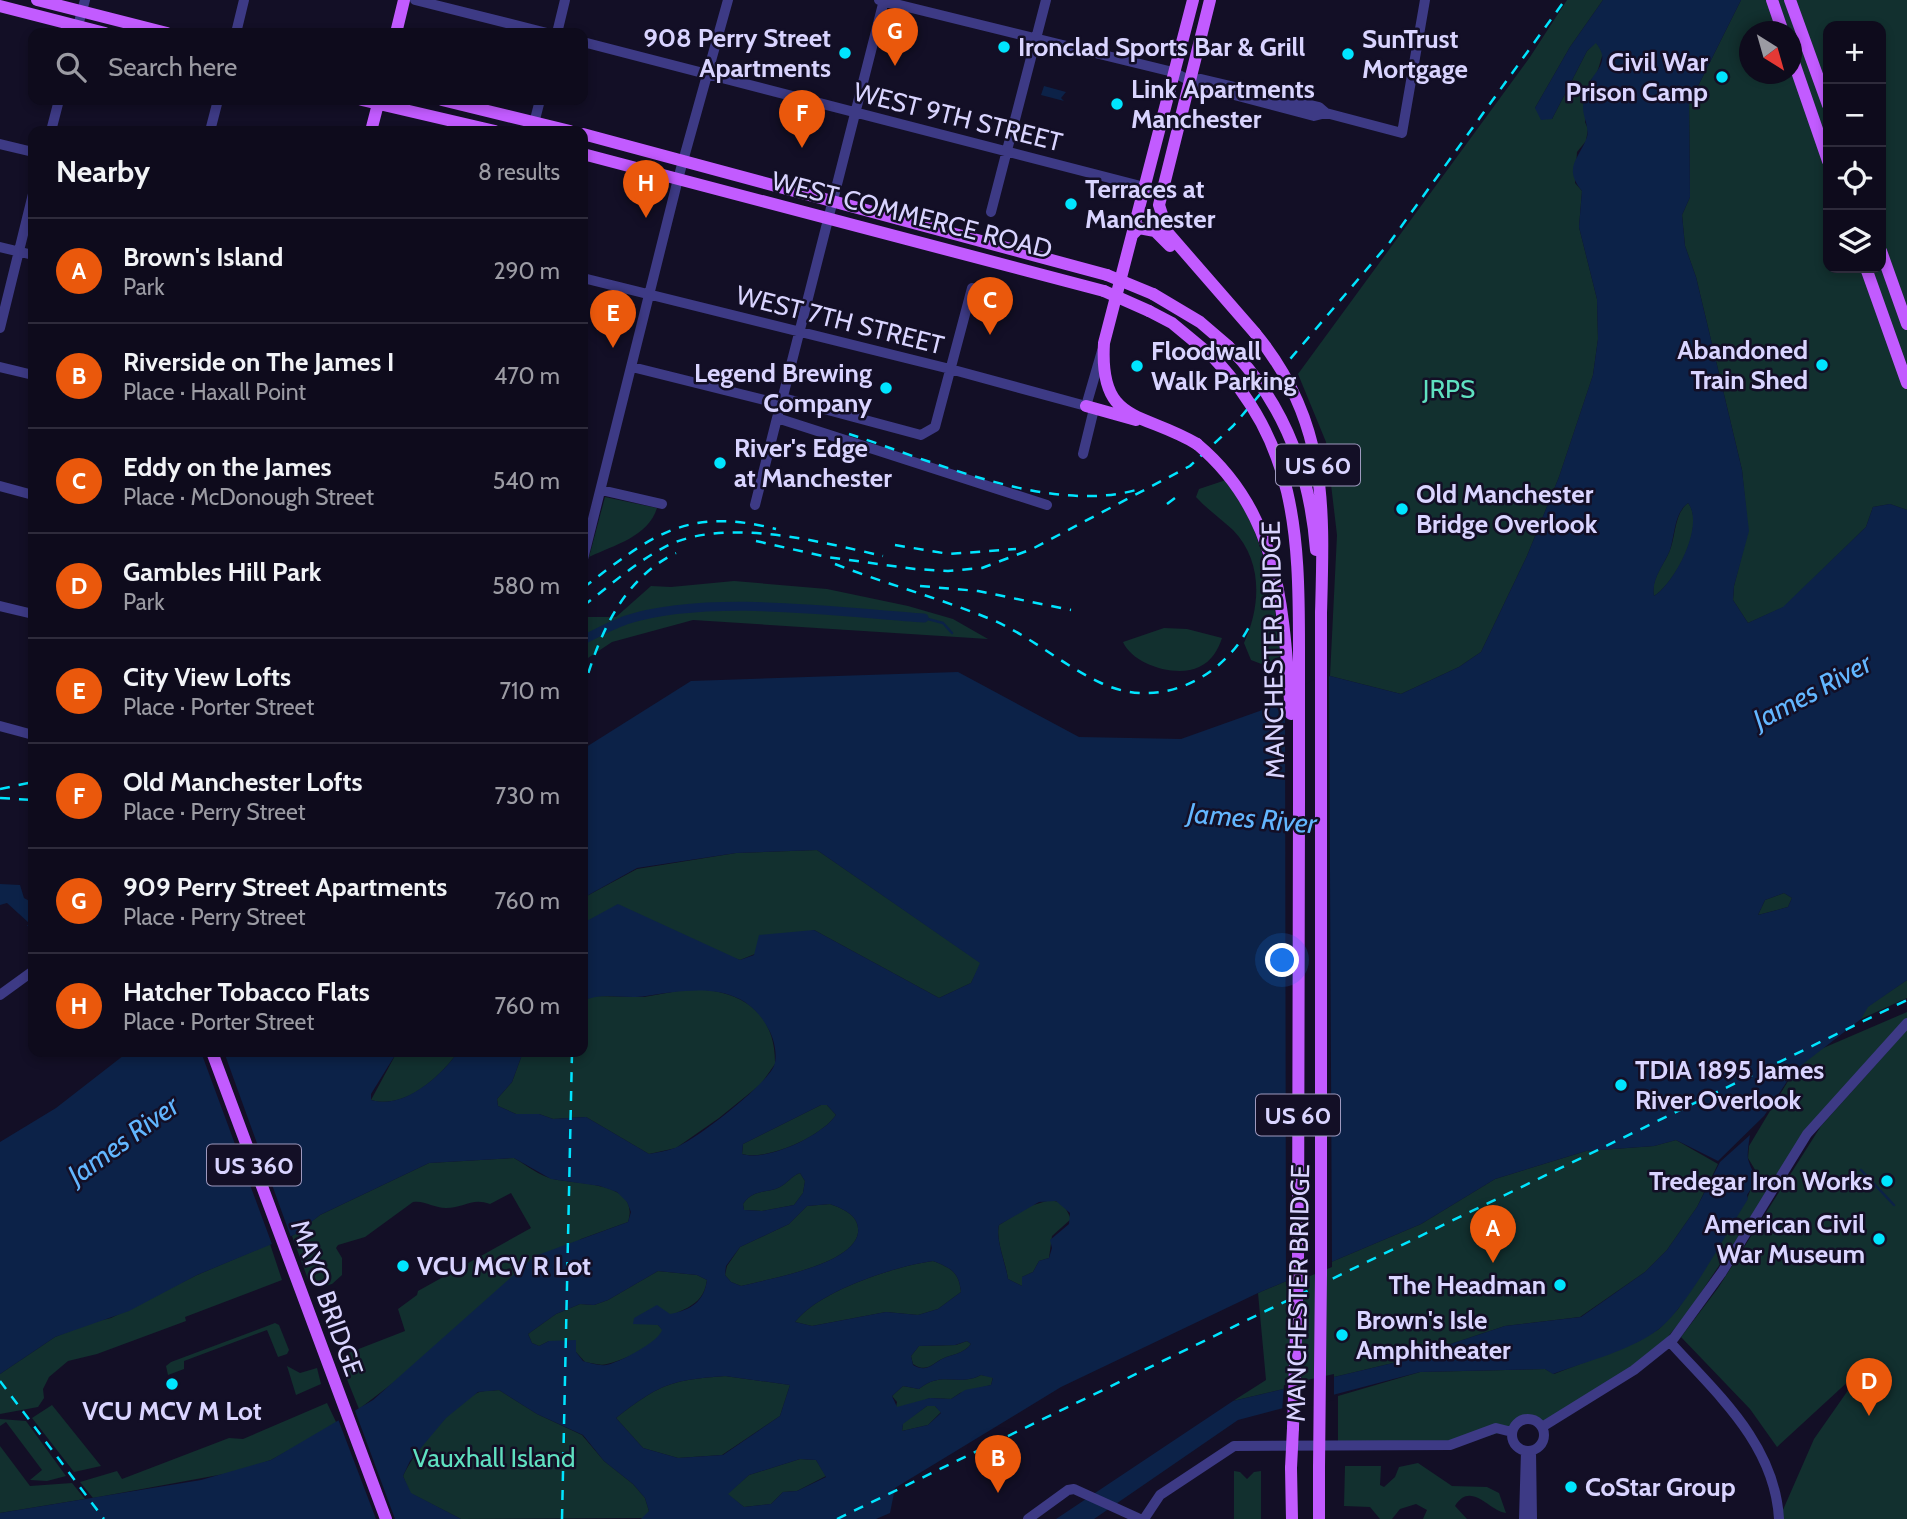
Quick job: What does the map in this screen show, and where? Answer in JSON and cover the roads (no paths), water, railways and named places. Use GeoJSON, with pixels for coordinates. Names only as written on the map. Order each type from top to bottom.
{"type":"FeatureCollection","features":[{"type":"Feature","properties":{"kind":"main road"},"geometry":{"type":"LineString","coordinates":[[37,0],[83,6],[151,28]]}},
{"type":"Feature","properties":{"kind":"main road"},"geometry":{"type":"LineString","coordinates":[[397,28],[404,0]]}},
{"type":"Feature","properties":{"kind":"main road","name":"US 60"},"geometry":{"type":"LineString","coordinates":[[1193,0],[1104,343],[1104,377],[1110,395],[1133,414],[1197,444],[1236,483],[1254,512],[1269,552],[1282,610],[1299,801]]}},
{"type":"Feature","properties":{"kind":"main road","name":"US 60"},"geometry":{"type":"LineString","coordinates":[[1210,0],[1160,191],[1159,205],[1165,226],[1200,271],[1255,333],[1288,379],[1313,441],[1321,478],[1324,523],[1321,613]]}},
{"type":"Feature","properties":{"kind":"main road"},"geometry":{"type":"LineString","coordinates":[[1772,0],[1779,21]]}},
{"type":"Feature","properties":{"kind":"main road"},"geometry":{"type":"LineString","coordinates":[[1790,0],[1823,91]]}},
{"type":"Feature","properties":{"kind":"main road"},"geometry":{"type":"LineString","coordinates":[[0,6],[71,28]]}},
{"type":"Feature","properties":{"kind":"main road"},"geometry":{"type":"LineString","coordinates":[[1801,84],[1823,147]]}},
{"type":"Feature","properties":{"kind":"main road"},"geometry":{"type":"LineString","coordinates":[[372,126],[377,105]]}},
{"type":"Feature","properties":{"kind":"main road"},"geometry":{"type":"LineString","coordinates":[[390,105],[475,126]]}},
{"type":"Feature","properties":{"kind":"main road"},"geometry":{"type":"LineString","coordinates":[[460,105],[533,126]]}},
{"type":"Feature","properties":{"kind":"main road","name":"WEST COMMERCE ROAD"},"geometry":{"type":"LineString","coordinates":[[588,135],[1107,275],[1153,294],[1199,322],[1228,346]]}},
{"type":"Feature","properties":{"kind":"main road","name":"WEST COMMERCE ROAD"},"geometry":{"type":"LineString","coordinates":[[588,154],[1104,291],[1172,323],[1213,356]]}},
{"type":"Feature","properties":{"kind":"main road"},"geometry":{"type":"LineString","coordinates":[[1133,234],[1139,228],[1155,231],[1200,271]]}},
{"type":"Feature","properties":{"kind":"main road"},"geometry":{"type":"LineString","coordinates":[[1886,265],[1907,324]]}},
{"type":"Feature","properties":{"kind":"main road"},"geometry":{"type":"LineString","coordinates":[[1868,273],[1907,383]]}},
{"type":"Feature","properties":{"kind":"main road","name":"MANCHESTER BRIDGE"},"geometry":{"type":"LineString","coordinates":[[1228,346],[1275,405],[1300,461],[1311,507],[1321,613],[1323,1079],[1319,1519]]}},
{"type":"Feature","properties":{"kind":"main road","name":"MANCHESTER BRIDGE"},"geometry":{"type":"LineString","coordinates":[[1213,356],[1244,392],[1268,432],[1282,466],[1293,509],[1299,587],[1298,1268],[1291,1468],[1292,1519]]}},
{"type":"Feature","properties":{"kind":"main road"},"geometry":{"type":"LineString","coordinates":[[1090,408],[1155,426]]}},
{"type":"Feature","properties":{"kind":"main road","name":"MAYO BRIDGE"},"geometry":{"type":"LineString","coordinates":[[214,1057],[386,1519]]}},
{"type":"Feature","properties":{"kind":"street"},"geometry":{"type":"LineString","coordinates":[[237,28],[244,0]]}},
{"type":"Feature","properties":{"kind":"street"},"geometry":{"type":"LineString","coordinates":[[415,0],[527,28]]}},
{"type":"Feature","properties":{"kind":"street"},"geometry":{"type":"LineString","coordinates":[[558,28],[565,0]]}},
{"type":"Feature","properties":{"kind":"street"},"geometry":{"type":"LineString","coordinates":[[588,540],[678,178],[728,0]]}},
{"type":"Feature","properties":{"kind":"street"},"geometry":{"type":"LineString","coordinates":[[755,505],[801,334],[882,0],[1173,72],[1199,86],[1314,116],[1326,113],[1402,133],[1425,0]]}},
{"type":"Feature","properties":{"kind":"street"},"geometry":{"type":"LineString","coordinates":[[991,212],[1046,0]]}},
{"type":"Feature","properties":{"kind":"street"},"geometry":{"type":"LineString","coordinates":[[78,28],[83,6]]}},
{"type":"Feature","properties":{"kind":"street","name":"WEST 9TH STREET"},"geometry":{"type":"LineString","coordinates":[[588,43],[1160,191]]}},
{"type":"Feature","properties":{"kind":"street"},"geometry":{"type":"LineString","coordinates":[[52,126],[58,105]]}},
{"type":"Feature","properties":{"kind":"street"},"geometry":{"type":"LineString","coordinates":[[210,126],[217,105]]}},
{"type":"Feature","properties":{"kind":"street"},"geometry":{"type":"LineString","coordinates":[[533,126],[539,105]]}},
{"type":"Feature","properties":{"kind":"street"},"geometry":{"type":"LineString","coordinates":[[0,144],[28,151]]}},
{"type":"Feature","properties":{"kind":"street"},"geometry":{"type":"LineString","coordinates":[[0,328],[28,212]]}},
{"type":"Feature","properties":{"kind":"street"},"geometry":{"type":"LineString","coordinates":[[0,247],[28,254]]}},
{"type":"Feature","properties":{"kind":"street","name":"WEST 7TH STREET"},"geometry":{"type":"LineString","coordinates":[[588,279],[950,369],[1090,408]]}},
{"type":"Feature","properties":{"kind":"street"},"geometry":{"type":"LineString","coordinates":[[632,367],[925,434],[935,426],[972,288]]}},
{"type":"Feature","properties":{"kind":"street"},"geometry":{"type":"LineString","coordinates":[[1083,454],[1104,343]]}},
{"type":"Feature","properties":{"kind":"street"},"geometry":{"type":"LineString","coordinates":[[0,367],[28,375]]}},
{"type":"Feature","properties":{"kind":"street"},"geometry":{"type":"LineString","coordinates":[[778,418],[1047,505]]}},
{"type":"Feature","properties":{"kind":"street"},"geometry":{"type":"LineString","coordinates":[[0,486],[28,494]]}},
{"type":"Feature","properties":{"kind":"street"},"geometry":{"type":"LineString","coordinates":[[601,490],[662,504]]}},
{"type":"Feature","properties":{"kind":"street"},"geometry":{"type":"LineString","coordinates":[[0,606],[28,613]]}},
{"type":"Feature","properties":{"kind":"street"},"geometry":{"type":"LineString","coordinates":[[0,726],[28,734]]}},
{"type":"Feature","properties":{"kind":"street"},"geometry":{"type":"LineString","coordinates":[[0,995],[28,975]]}},
{"type":"Feature","properties":{"kind":"street"},"geometry":{"type":"LineString","coordinates":[[1542,1427],[1634,1370],[1670,1342],[1717,1279],[1807,1134],[1907,1023]]}},
{"type":"Feature","properties":{"kind":"street"},"geometry":{"type":"LineString","coordinates":[[1670,1342],[1749,1431],[1770,1475],[1779,1519]]}},
{"type":"Feature","properties":{"kind":"street"},"geometry":{"type":"LineString","coordinates":[[1525,1419],[1537,1421],[1542,1427],[1542,1442],[1529,1451],[1516,1446],[1512,1432],[1517,1423],[1525,1419]]}},
{"type":"Feature","properties":{"kind":"street"},"geometry":{"type":"LineString","coordinates":[[1028,1519],[1068,1490],[1079,1491],[1142,1519],[1160,1495],[1234,1446],[1450,1445],[1496,1428],[1512,1432]]}},
{"type":"Feature","properties":{"kind":"street"},"geometry":{"type":"LineString","coordinates":[[1524,1519],[1529,1451]]}},
{"type":"Feature","properties":{"kind":"street"},"geometry":{"type":"LineString","coordinates":[[1529,1451],[1532,1519]]}},
{"type":"Feature","properties":{"kind":"water","name":"James River"},"geometry":{"type":"Polygon","coordinates":[[[1603,0],[1741,0],[1689,104],[1690,197],[1682,215],[1685,246],[1696,277],[1742,470],[1749,531],[1734,586],[1733,600],[1748,623],[1783,607],[1866,527],[1873,507],[1890,504],[1907,510],[1907,980],[1868,1007],[1861,1019],[1794,1071],[1764,1116],[1718,1161],[1676,1140],[1654,1146],[1586,1151],[1495,1179],[1421,1224],[1258,1293],[1061,1387],[895,1488],[890,1513],[876,1519],[641,1519],[649,1511],[645,1498],[633,1484],[604,1461],[583,1435],[537,1414],[499,1390],[478,1392],[446,1418],[410,1461],[403,1476],[411,1493],[461,1519],[0,1519],[0,1513],[201,1480],[271,1460],[373,1400],[535,1256],[628,1222],[631,1212],[627,1202],[617,1192],[600,1186],[551,1179],[514,1158],[429,1163],[320,1215],[296,1234],[197,1275],[129,1311],[55,1337],[0,1374],[0,1142],[56,1108],[122,1057],[394,1057],[371,1094],[371,1100],[384,1102],[409,1096],[420,1089],[454,1057],[521,1057],[512,1082],[497,1099],[498,1106],[516,1114],[539,1114],[553,1119],[586,1117],[649,1154],[685,1143],[758,1086],[774,1066],[774,1042],[758,1014],[731,995],[699,990],[588,999],[588,920],[618,904],[740,960],[754,955],[759,935],[814,930],[939,998],[971,983],[980,963],[817,850],[736,853],[637,868],[588,895],[588,746],[691,681],[958,672],[1079,737],[1181,739],[1268,708],[1330,676],[1401,694],[1459,667],[1481,652],[1527,556],[1559,477],[1593,375],[1598,339],[1597,299],[1579,227],[1582,191],[1576,183],[1573,169],[1587,137],[1583,106],[1587,90],[1602,62],[1602,53],[1596,43],[1587,51],[1552,119],[1541,120],[1535,108],[1570,47],[1603,0]],[[1688,503],[1680,512],[1670,550],[1654,584],[1654,596],[1671,579],[1690,539],[1693,525],[1688,503]],[[1784,893],[1765,900],[1758,915],[1788,907],[1792,898],[1784,893]],[[821,1105],[743,1144],[742,1154],[779,1151],[819,1131],[836,1115],[827,1105],[821,1105]],[[800,1173],[780,1187],[751,1196],[743,1204],[744,1210],[762,1211],[794,1205],[803,1193],[805,1181],[800,1173]],[[1056,1201],[1039,1202],[999,1225],[1000,1244],[1008,1279],[1022,1286],[1022,1277],[1033,1272],[1039,1261],[1049,1258],[1052,1248],[1050,1240],[1069,1224],[1070,1213],[1056,1201]],[[830,1204],[807,1206],[789,1224],[740,1247],[726,1266],[725,1275],[731,1282],[741,1286],[808,1269],[841,1254],[853,1244],[858,1233],[853,1217],[830,1204]],[[933,1261],[879,1274],[839,1290],[821,1300],[795,1322],[812,1326],[886,1312],[918,1315],[938,1309],[961,1292],[958,1280],[945,1266],[933,1261]],[[658,1271],[608,1300],[594,1305],[580,1304],[556,1314],[528,1334],[532,1343],[539,1346],[549,1341],[576,1340],[576,1352],[583,1361],[597,1365],[612,1363],[646,1346],[662,1330],[658,1325],[633,1324],[634,1318],[657,1305],[670,1314],[690,1307],[700,1299],[707,1280],[697,1275],[658,1271]],[[967,1341],[955,1345],[919,1346],[911,1356],[913,1365],[926,1368],[961,1352],[971,1344],[967,1341]],[[981,1375],[965,1380],[935,1380],[919,1389],[903,1386],[892,1396],[897,1407],[930,1398],[951,1399],[965,1390],[991,1385],[993,1378],[981,1375]],[[725,1376],[691,1379],[656,1391],[616,1418],[643,1448],[678,1458],[723,1455],[780,1416],[790,1385],[725,1376]],[[927,1406],[903,1424],[902,1431],[928,1425],[941,1413],[935,1406],[927,1406]],[[800,1459],[749,1475],[728,1494],[744,1507],[771,1504],[783,1492],[797,1491],[826,1477],[816,1460],[800,1459]]]}},
{"type":"Feature","properties":{"kind":"water"},"geometry":{"type":"Polygon","coordinates":[[[1044,86],[1066,92],[1061,98],[1064,101],[1041,95],[1044,86]]]}},
{"type":"Feature","properties":{"kind":"water"},"geometry":{"type":"Polygon","coordinates":[[[0,884],[20,885],[24,898],[28,900],[28,922],[7,903],[0,905],[0,884]]]}},
{"type":"Feature","properties":{"kind":"water"},"geometry":{"type":"Polygon","coordinates":[[[1750,1135],[1748,1159],[1755,1179],[1747,1195],[1748,1199],[1682,1304],[1648,1337],[1553,1374],[1545,1369],[1420,1372],[1238,1420],[1094,1519],[1056,1519],[1233,1401],[1393,1363],[1505,1326],[1581,1317],[1645,1272],[1667,1250],[1697,1207],[1720,1162],[1750,1135]]]}},
{"type":"Feature","properties":{"kind":"waterway"},"geometry":{"type":"LineString","coordinates":[[588,638],[626,620],[659,612],[695,608],[774,607],[924,618]]}},
{"type":"Feature","properties":{"kind":"waterway"},"geometry":{"type":"LineString","coordinates":[[924,618],[943,623],[952,633]]}},
{"type":"Feature","properties":{"kind":"waterway"},"geometry":{"type":"LineString","coordinates":[[1861,1170],[1894,1205]]}},
{"type":"Feature","properties":{"kind":"railway"},"geometry":{"type":"LineString","coordinates":[[756,541],[827,557],[915,569],[948,571],[982,568],[1032,549],[1190,466],[1233,426],[1390,242],[1565,0]]}},
{"type":"Feature","properties":{"kind":"railway"},"geometry":{"type":"LineString","coordinates":[[849,434],[954,470],[1029,490],[1102,496],[1136,490]]}},
{"type":"Feature","properties":{"kind":"railway"},"geometry":{"type":"LineString","coordinates":[[1167,504],[1180,494]]}},
{"type":"Feature","properties":{"kind":"railway"},"geometry":{"type":"LineString","coordinates":[[588,584],[650,540],[671,530],[717,521],[776,529]]}},
{"type":"Feature","properties":{"kind":"railway"},"geometry":{"type":"LineString","coordinates":[[588,602],[648,557],[671,544],[695,536],[720,533],[776,535],[883,556]]}},
{"type":"Feature","properties":{"kind":"railway"},"geometry":{"type":"LineString","coordinates":[[895,545],[949,554],[1016,549]]}},
{"type":"Feature","properties":{"kind":"railway"},"geometry":{"type":"LineString","coordinates":[[588,674],[605,630],[627,594],[657,564],[676,553]]}},
{"type":"Feature","properties":{"kind":"railway"},"geometry":{"type":"LineString","coordinates":[[835,564],[995,621],[1074,669],[1123,691],[1144,693],[1186,685],[1222,662],[1237,646],[1249,627]]}},
{"type":"Feature","properties":{"kind":"railway"},"geometry":{"type":"LineString","coordinates":[[920,586],[978,591],[1071,610]]}},
{"type":"Feature","properties":{"kind":"railway"},"geometry":{"type":"LineString","coordinates":[[0,789],[28,783]]}},
{"type":"Feature","properties":{"kind":"railway"},"geometry":{"type":"LineString","coordinates":[[0,798],[28,800]]}},
{"type":"Feature","properties":{"kind":"railway"},"geometry":{"type":"LineString","coordinates":[[837,1519],[1907,1000]]}},
{"type":"Feature","properties":{"kind":"railway"},"geometry":{"type":"LineString","coordinates":[[562,1519],[572,1057]]}},
{"type":"Feature","properties":{"kind":"railway"},"geometry":{"type":"LineString","coordinates":[[0,1381],[104,1519]]}},
{"type":"Feature","properties":{"kind":"place","name":"Ironclad Sports Bar & Grill"},"geometry":{"type":"Point","coordinates":[1004,47]}},
{"type":"Feature","properties":{"kind":"place","name":"908 Perry Street Apartments"},"geometry":{"type":"Point","coordinates":[845,53]}},
{"type":"Feature","properties":{"kind":"place","name":"SunTrust Mortgage"},"geometry":{"type":"Point","coordinates":[1348,54]}},
{"type":"Feature","properties":{"kind":"place","name":"909 Perry Street Apartments"},"geometry":{"type":"Point","coordinates":[895,66]}},
{"type":"Feature","properties":{"kind":"place","name":"Civil War Prison Camp"},"geometry":{"type":"Point","coordinates":[1722,77]}},
{"type":"Feature","properties":{"kind":"place","name":"Link Apartments Manchester"},"geometry":{"type":"Point","coordinates":[1117,104]}},
{"type":"Feature","properties":{"kind":"place","name":"Old Manchester Lofts"},"geometry":{"type":"Point","coordinates":[802,148]}},
{"type":"Feature","properties":{"kind":"place","name":"Terraces at Manchester"},"geometry":{"type":"Point","coordinates":[1071,204]}},
{"type":"Feature","properties":{"kind":"place","name":"Hatcher Tobacco Flats"},"geometry":{"type":"Point","coordinates":[646,218]}},
{"type":"Feature","properties":{"kind":"place","name":"Eddy on the James"},"geometry":{"type":"Point","coordinates":[990,335]}},
{"type":"Feature","properties":{"kind":"place","name":"City View Lofts"},"geometry":{"type":"Point","coordinates":[613,348]}},
{"type":"Feature","properties":{"kind":"place","name":"Abandoned Train Shed"},"geometry":{"type":"Point","coordinates":[1822,365]}},
{"type":"Feature","properties":{"kind":"place","name":"Floodwall Walk Parking"},"geometry":{"type":"Point","coordinates":[1137,366]}},
{"type":"Feature","properties":{"kind":"place","name":"Legend Brewing Company"},"geometry":{"type":"Point","coordinates":[886,388]}},
{"type":"Feature","properties":{"kind":"place","name":"River's Edge at Manchester"},"geometry":{"type":"Point","coordinates":[720,463]}},
{"type":"Feature","properties":{"kind":"place","name":"Old Manchester Bridge Overlook"},"geometry":{"type":"Point","coordinates":[1402,509]}},
{"type":"Feature","properties":{"kind":"place","name":"TDIA 1895 James River Overlook"},"geometry":{"type":"Point","coordinates":[1621,1085]}},
{"type":"Feature","properties":{"kind":"place","name":"Tredegar Iron Works"},"geometry":{"type":"Point","coordinates":[1887,1181]}},
{"type":"Feature","properties":{"kind":"place","name":"American Civil War Museum"},"geometry":{"type":"Point","coordinates":[1879,1239]}},
{"type":"Feature","properties":{"kind":"place","name":"Brown's Island"},"geometry":{"type":"Point","coordinates":[1493,1263]}},
{"type":"Feature","properties":{"kind":"place","name":"VCU MCV R Lot"},"geometry":{"type":"Point","coordinates":[403,1266]}},
{"type":"Feature","properties":{"kind":"place","name":"The Headman"},"geometry":{"type":"Point","coordinates":[1560,1285]}},
{"type":"Feature","properties":{"kind":"place","name":"Brown's Isle Amphitheater"},"geometry":{"type":"Point","coordinates":[1342,1335]}},
{"type":"Feature","properties":{"kind":"place","name":"VCU MCV M Lot"},"geometry":{"type":"Point","coordinates":[172,1384]}},
{"type":"Feature","properties":{"kind":"place","name":"Gambles Hill Park"},"geometry":{"type":"Point","coordinates":[1869,1416]}},
{"type":"Feature","properties":{"kind":"place","name":"CoStar Group"},"geometry":{"type":"Point","coordinates":[1571,1487]}},
{"type":"Feature","properties":{"kind":"place","name":"Riverside on The James I"},"geometry":{"type":"Point","coordinates":[998,1493]}},
{"type":"Feature","properties":{"kind":"park label","name":"JRPS"},"geometry":{"type":"Point","coordinates":[1449,389]}},
{"type":"Feature","properties":{"kind":"park label","name":"Vauxhall Island"},"geometry":{"type":"Point","coordinates":[494,1458]}}]}
